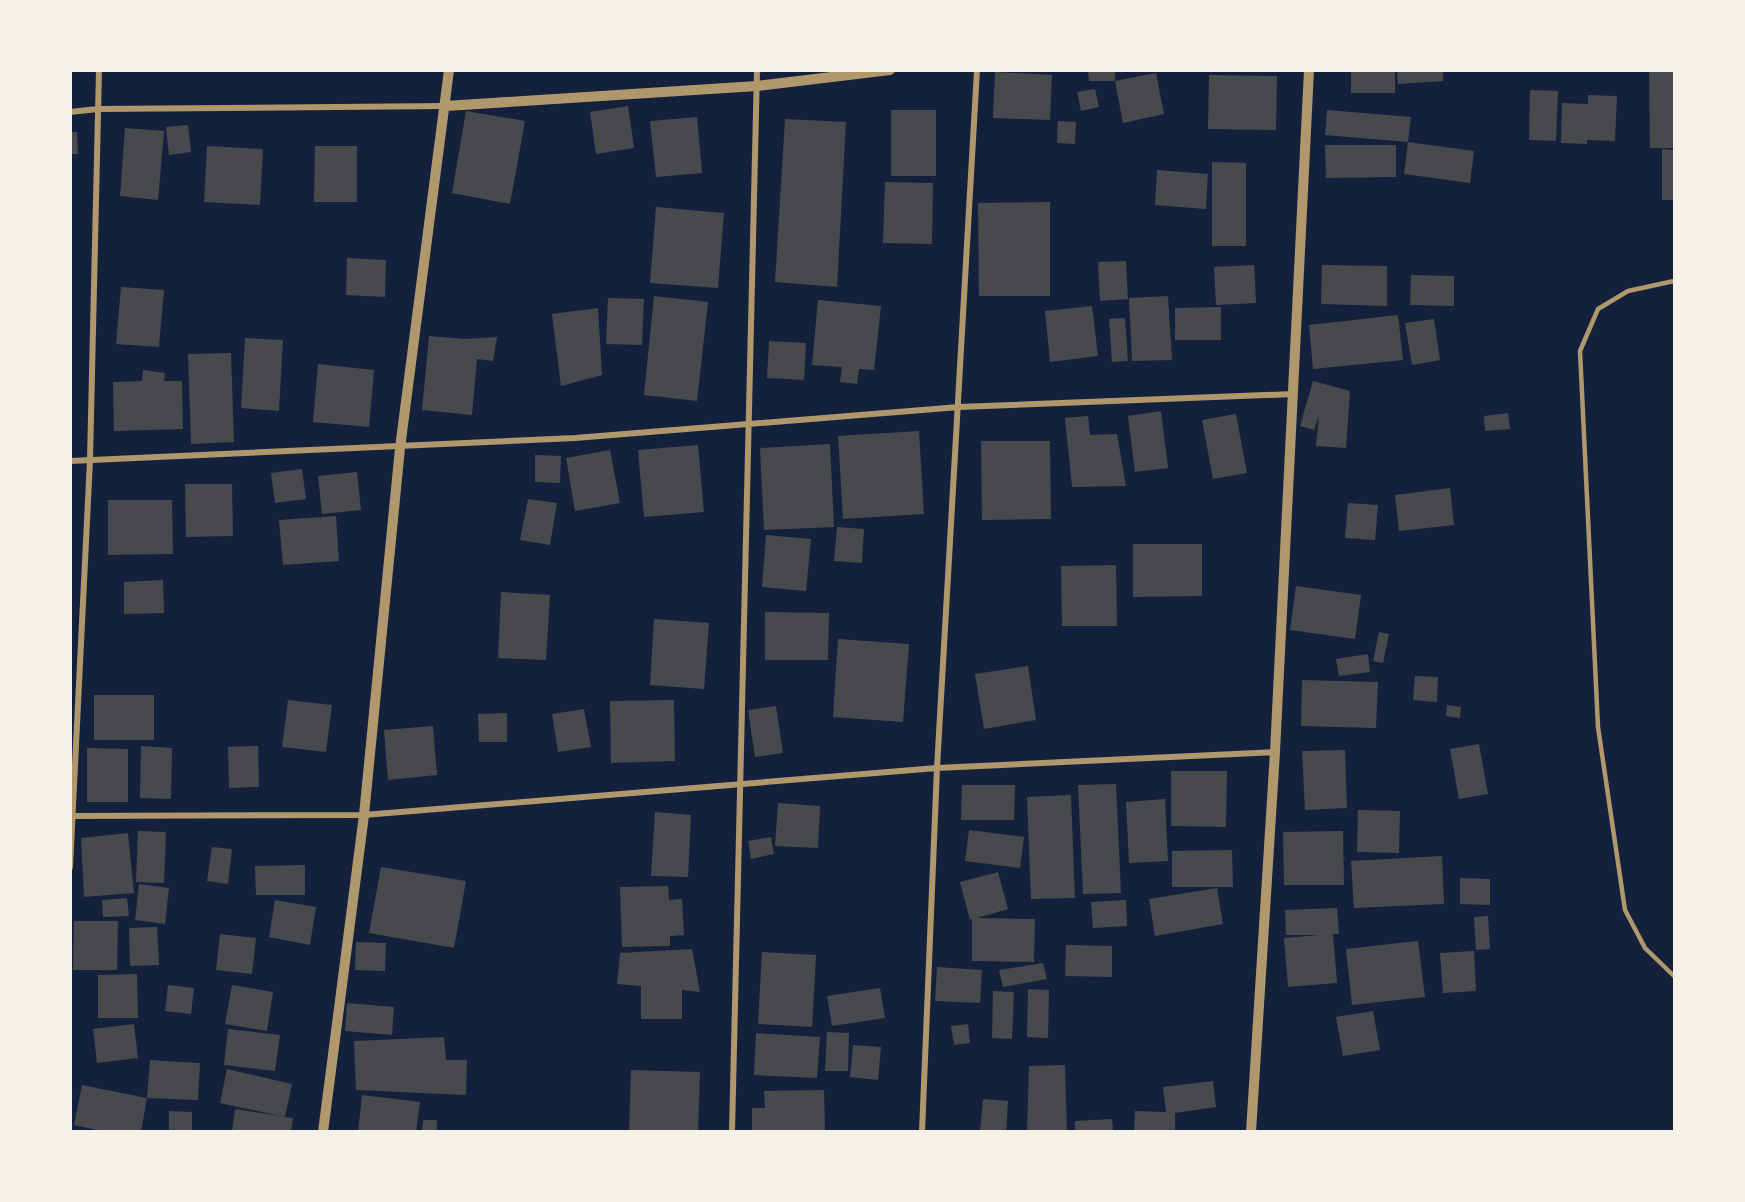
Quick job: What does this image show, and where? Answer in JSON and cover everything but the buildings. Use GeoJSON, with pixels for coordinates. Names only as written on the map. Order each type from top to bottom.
{"type":"FeatureCollection","features":[{"type":"Feature","properties":{"kind":"street"},"geometry":{"type":"LineString","coordinates":[[70,867],[90,460],[99,70]]}},
{"type":"Feature","properties":{"kind":"street"},"geometry":{"type":"LineString","coordinates":[[323,1131],[364,815],[400,448],[449,70]]}},
{"type":"Feature","properties":{"kind":"street"},"geometry":{"type":"LineString","coordinates":[[732,1131],[757,70]]}},
{"type":"Feature","properties":{"kind":"street"},"geometry":{"type":"LineString","coordinates":[[70,112],[98,109],[446,106],[757,86],[890,70]]}},
{"type":"Feature","properties":{"kind":"street"},"geometry":{"type":"LineString","coordinates":[[922,1131],[937,768],[977,70]]}},
{"type":"Feature","properties":{"kind":"street"},"geometry":{"type":"LineString","coordinates":[[1251,1131],[1275,752],[1309,70]]}},
{"type":"Feature","properties":{"kind":"street"},"geometry":{"type":"LineString","coordinates":[[70,461],[400,448],[575,438],[959,407],[1294,394]]}},
{"type":"Feature","properties":{"kind":"street"},"geometry":{"type":"LineString","coordinates":[[73,816],[364,815],[937,768],[1275,752]]}},
{"type":"Feature","properties":{"kind":"lane"},"geometry":{"type":"LineString","coordinates":[[1674,281],[1628,291],[1598,309],[1580,351],[1598,727],[1625,910],[1645,948],[1674,976]]}}]}
